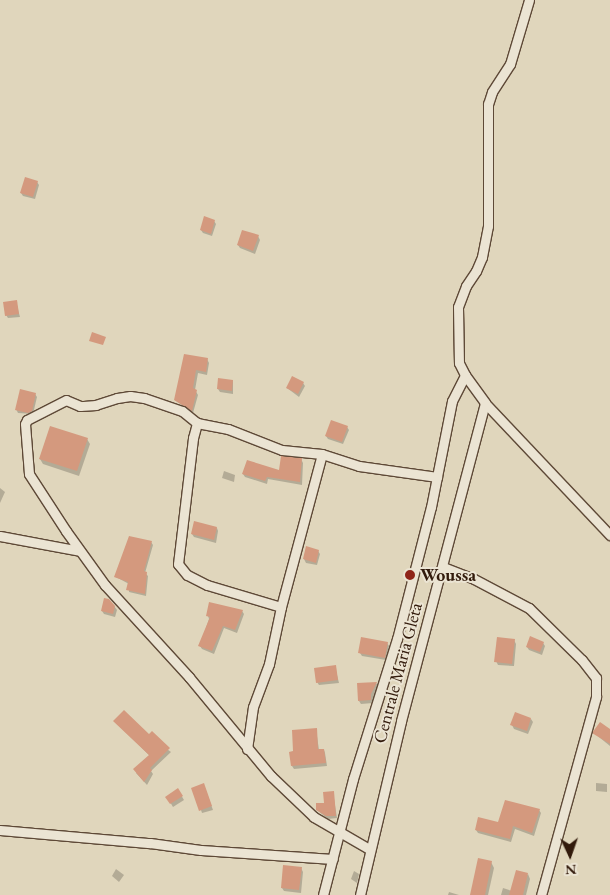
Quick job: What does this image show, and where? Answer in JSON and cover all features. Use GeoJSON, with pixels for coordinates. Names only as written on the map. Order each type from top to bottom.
{"type":"FeatureCollection","features":[{"type":"Feature","properties":{"kind":"street"},"geometry":{"type":"LineString","coordinates":[[529,0],[510,64],[488,104],[490,166],[486,240],[476,271],[466,286],[458,306],[460,363],[465,375],[484,402],[610,535]]}},
{"type":"Feature","properties":{"kind":"street"},"geometry":{"type":"LineString","coordinates":[[323,895],[353,778],[397,639],[437,477],[452,401],[465,375]]}},
{"type":"Feature","properties":{"kind":"street"},"geometry":{"type":"LineString","coordinates":[[369,849],[314,817],[293,799],[247,749],[189,677],[105,585],[29,474],[25,424],[27,420],[66,400],[80,406],[130,396],[144,398],[175,408],[197,423],[228,429],[282,450],[322,454],[359,466],[437,477]]}},
{"type":"Feature","properties":{"kind":"street","name":"Centrale Maria Gleta"},"geometry":{"type":"LineString","coordinates":[[360,895],[369,849],[484,402]]}},
{"type":"Feature","properties":{"kind":"street"},"geometry":{"type":"LineString","coordinates":[[197,423],[192,447],[178,564],[187,574],[207,585],[281,607]]}},
{"type":"Feature","properties":{"kind":"street"},"geometry":{"type":"LineString","coordinates":[[247,749],[253,708],[269,664],[281,607],[322,454]]}},
{"type":"Feature","properties":{"kind":"street"},"geometry":{"type":"LineString","coordinates":[[0,536],[80,551]]}},
{"type":"Feature","properties":{"kind":"street"},"geometry":{"type":"LineString","coordinates":[[443,567],[474,579],[529,608],[582,660],[596,678],[596,697],[541,895]]}},
{"type":"Feature","properties":{"kind":"street"},"geometry":{"type":"LineString","coordinates":[[0,830],[150,843],[201,850],[333,859]]}},
{"type":"Feature","properties":{"kind":"building"},"geometry":{"type":"Polygon","coordinates":[[[25,177],[38,181],[33,197],[20,193],[25,177]]]}},
{"type":"Feature","properties":{"kind":"building"},"geometry":{"type":"Polygon","coordinates":[[[204,216],[215,220],[211,234],[200,230],[204,216]]]}},
{"type":"Feature","properties":{"kind":"building"},"geometry":{"type":"Polygon","coordinates":[[[242,230],[259,235],[253,251],[237,245],[242,230]]]}},
{"type":"Feature","properties":{"kind":"building"},"geometry":{"type":"Polygon","coordinates":[[[17,300],[19,314],[5,316],[3,302],[17,300]]]}},
{"type":"Feature","properties":{"kind":"building"},"geometry":{"type":"Polygon","coordinates":[[[92,332],[106,337],[103,345],[89,341],[92,332]]]}},
{"type":"Feature","properties":{"kind":"building"},"geometry":{"type":"Polygon","coordinates":[[[184,354],[208,358],[206,372],[196,370],[193,388],[197,390],[192,411],[174,400],[184,354]]]}},
{"type":"Feature","properties":{"kind":"building"},"geometry":{"type":"Polygon","coordinates":[[[292,376],[304,382],[298,394],[286,388],[292,376]]]}},
{"type":"Feature","properties":{"kind":"building"},"geometry":{"type":"Polygon","coordinates":[[[218,378],[233,380],[232,391],[217,389],[218,378]]]}},
{"type":"Feature","properties":{"kind":"building"},"geometry":{"type":"Polygon","coordinates":[[[20,389],[36,393],[32,411],[28,413],[15,410],[20,389]]]}},
{"type":"Feature","properties":{"kind":"building"},"geometry":{"type":"Polygon","coordinates":[[[331,420],[348,426],[342,442],[325,436],[331,420]]]}},
{"type":"Feature","properties":{"kind":"building"},"geometry":{"type":"Polygon","coordinates":[[[50,426],[88,438],[77,471],[39,459],[50,426]]]}},
{"type":"Feature","properties":{"kind":"building"},"geometry":{"type":"Polygon","coordinates":[[[281,456],[302,458],[300,482],[267,477],[265,481],[242,474],[247,460],[279,470],[281,456]]]}},
{"type":"Feature","properties":{"kind":"building"},"geometry":{"type":"Polygon","coordinates":[[[194,521],[217,527],[214,540],[191,534],[194,521]]]}},
{"type":"Feature","properties":{"kind":"building"},"geometry":{"type":"Polygon","coordinates":[[[129,536],[152,541],[144,571],[147,572],[145,594],[126,590],[128,582],[114,577],[129,536]]]}},
{"type":"Feature","properties":{"kind":"building"},"geometry":{"type":"Polygon","coordinates":[[[306,546],[319,550],[316,563],[303,559],[306,546]]]}},
{"type":"Feature","properties":{"kind":"building"},"geometry":{"type":"Polygon","coordinates":[[[104,598],[109,599],[115,606],[113,614],[101,611],[104,598]]]}},
{"type":"Feature","properties":{"kind":"building"},"geometry":{"type":"Polygon","coordinates":[[[209,602],[243,610],[235,630],[223,626],[212,651],[198,646],[210,617],[206,616],[209,602]]]}},
{"type":"Feature","properties":{"kind":"building"},"geometry":{"type":"Polygon","coordinates":[[[530,636],[544,642],[540,652],[526,647],[530,636]]]}},
{"type":"Feature","properties":{"kind":"building"},"geometry":{"type":"Polygon","coordinates":[[[361,637],[388,642],[385,658],[358,653],[361,637]]]}},
{"type":"Feature","properties":{"kind":"building"},"geometry":{"type":"Polygon","coordinates":[[[497,637],[515,639],[512,664],[494,662],[497,637]]]}},
{"type":"Feature","properties":{"kind":"building"},"geometry":{"type":"Polygon","coordinates":[[[336,665],[338,680],[316,683],[314,668],[336,665]]]}},
{"type":"Feature","properties":{"kind":"building"},"geometry":{"type":"Polygon","coordinates":[[[377,682],[371,694],[371,700],[358,701],[357,683],[377,682]]]}},
{"type":"Feature","properties":{"kind":"building"},"geometry":{"type":"Polygon","coordinates":[[[124,710],[149,734],[152,731],[170,748],[150,768],[152,770],[144,782],[133,769],[149,755],[113,721],[124,710]]]}},
{"type":"Feature","properties":{"kind":"building"},"geometry":{"type":"Polygon","coordinates":[[[515,712],[531,718],[527,731],[510,725],[515,712]]]}},
{"type":"Feature","properties":{"kind":"building"},"geometry":{"type":"Polygon","coordinates":[[[600,722],[610,729],[610,744],[592,733],[600,722]]]}},
{"type":"Feature","properties":{"kind":"building"},"geometry":{"type":"Polygon","coordinates":[[[317,728],[318,749],[324,749],[326,763],[291,766],[289,752],[293,751],[292,730],[317,728]]]}},
{"type":"Feature","properties":{"kind":"building"},"geometry":{"type":"Polygon","coordinates":[[[204,783],[212,806],[199,811],[191,788],[204,783]]]}},
{"type":"Feature","properties":{"kind":"building"},"geometry":{"type":"Polygon","coordinates":[[[178,788],[183,796],[170,804],[165,797],[178,788]]]}},
{"type":"Feature","properties":{"kind":"building"},"geometry":{"type":"Polygon","coordinates":[[[334,791],[336,816],[326,816],[316,810],[316,803],[324,803],[323,792],[334,791]]]}},
{"type":"Feature","properties":{"kind":"building"},"geometry":{"type":"Polygon","coordinates":[[[505,800],[540,809],[532,833],[513,826],[510,839],[475,830],[478,817],[498,822],[505,800]]]}},
{"type":"Feature","properties":{"kind":"building"},"geometry":{"type":"Polygon","coordinates":[[[478,858],[492,861],[485,895],[470,895],[478,858]]]}},
{"type":"Feature","properties":{"kind":"building"},"geometry":{"type":"Polygon","coordinates":[[[283,865],[302,867],[299,890],[281,888],[283,865]]]}},
{"type":"Feature","properties":{"kind":"building"},"geometry":{"type":"Polygon","coordinates":[[[516,870],[528,873],[523,895],[509,895],[516,870]]]}},
{"type":"Feature","properties":{"kind":"place","name":"Woussa"},"geometry":{"type":"Point","coordinates":[410,575]}}]}
